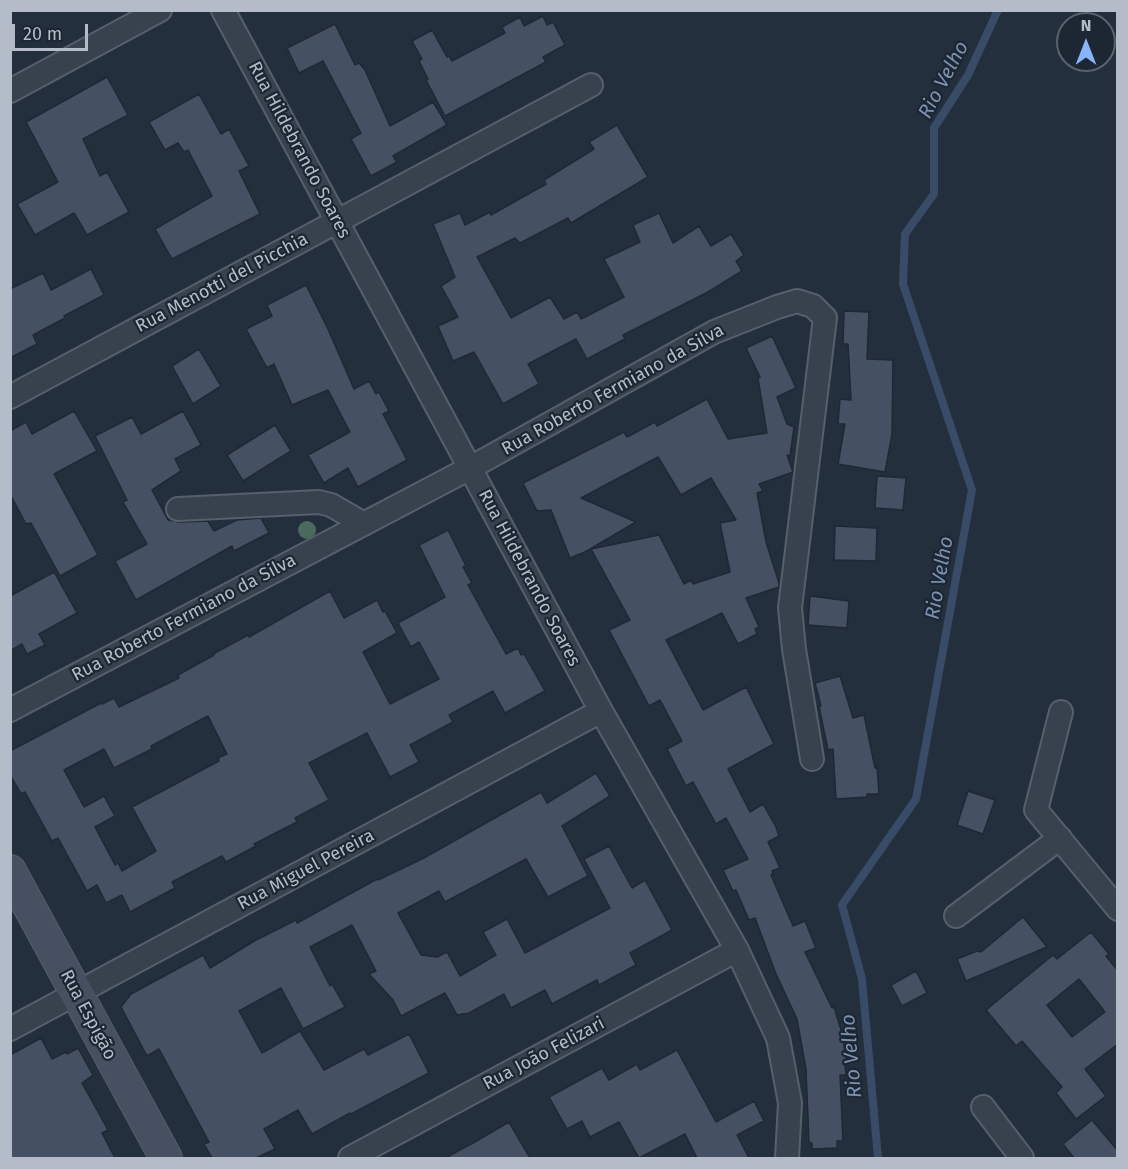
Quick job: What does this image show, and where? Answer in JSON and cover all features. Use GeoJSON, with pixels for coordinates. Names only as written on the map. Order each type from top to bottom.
{"type":"FeatureCollection","features":[{"type":"Feature","properties":{"kind":"street"},"geometry":{"type":"LineString","coordinates":[[10,91],[160,10]]}},
{"type":"Feature","properties":{"kind":"street","name":"Rua Hildebrando Soares"},"geometry":{"type":"LineString","coordinates":[[223,10],[601,711],[737,950],[778,1038],[790,1104],[787,1158]]}},
{"type":"Feature","properties":{"kind":"street","name":"Rua Menotti del Picchia"},"geometry":{"type":"LineString","coordinates":[[10,397],[591,85]]}},
{"type":"Feature","properties":{"kind":"street","name":"Rua Roberto Fermiano da Silva"},"geometry":{"type":"LineString","coordinates":[[10,710],[470,468],[714,333],[777,306],[797,301],[813,306],[825,318],[790,608],[794,649],[812,759]]}},
{"type":"Feature","properties":{"kind":"street"},"geometry":{"type":"LineString","coordinates":[[178,509],[319,502],[332,506],[364,524]]}},
{"type":"Feature","properties":{"kind":"street","name":"Rua Miguel Pereira"},"geometry":{"type":"LineString","coordinates":[[10,1029],[601,711]]}},
{"type":"Feature","properties":{"kind":"street"},"geometry":{"type":"LineString","coordinates":[[1061,712],[1036,810],[1118,909]]}},
{"type":"Feature","properties":{"kind":"street"},"geometry":{"type":"LineString","coordinates":[[956,916],[1059,838]]}},
{"type":"Feature","properties":{"kind":"street","name":"Rua Espigão"},"geometry":{"type":"LineString","coordinates":[[10,871],[166,1158]]}},
{"type":"Feature","properties":{"kind":"street","name":"Rua João Felizari"},"geometry":{"type":"LineString","coordinates":[[350,1158],[737,950]]}},
{"type":"Feature","properties":{"kind":"street"},"geometry":{"type":"LineString","coordinates":[[983,1107],[1022,1158]]}},
{"type":"Feature","properties":{"kind":"building"},"geometry":{"type":"Polygon","coordinates":[[[543,16],[547,25],[553,22],[565,45],[543,57],[546,62],[445,116],[426,80],[428,79],[419,61],[422,59],[412,41],[432,30],[447,57],[449,56],[452,61],[505,33],[502,27],[520,17],[524,26],[543,16]]]}},
{"type":"Feature","properties":{"kind":"building"},"geometry":{"type":"Polygon","coordinates":[[[335,24],[355,65],[359,63],[365,70],[390,126],[433,102],[447,125],[393,156],[397,162],[371,176],[351,139],[361,133],[323,61],[299,73],[287,48],[335,24]]]}},
{"type":"Feature","properties":{"kind":"building"},"geometry":{"type":"Polygon","coordinates":[[[107,77],[128,115],[83,139],[100,176],[107,172],[129,212],[87,235],[74,213],[35,235],[17,204],[58,182],[26,122],[107,77]]]}},
{"type":"Feature","properties":{"kind":"building"},"geometry":{"type":"Polygon","coordinates":[[[199,94],[221,134],[229,129],[249,166],[239,171],[260,214],[172,259],[155,229],[212,196],[188,150],[184,152],[178,143],[165,150],[149,122],[199,94]]]}},
{"type":"Feature","properties":{"kind":"building"},"geometry":{"type":"Polygon","coordinates":[[[617,125],[648,177],[571,223],[568,218],[520,243],[515,238],[477,257],[511,318],[550,297],[564,319],[577,312],[581,319],[624,297],[604,259],[640,242],[633,225],[659,213],[673,243],[699,226],[711,246],[731,234],[744,255],[736,261],[742,271],[708,292],[623,335],[625,339],[587,359],[576,339],[528,364],[539,384],[503,404],[474,352],[453,361],[438,326],[458,317],[441,286],[455,277],[433,224],[460,213],[465,225],[490,212],[491,215],[546,184],[544,180],[594,149],[589,142],[617,125]]]}},
{"type":"Feature","properties":{"kind":"building"},"geometry":{"type":"Polygon","coordinates":[[[91,269],[104,295],[33,335],[37,344],[10,358],[10,289],[43,273],[51,290],[91,269]]]}},
{"type":"Feature","properties":{"kind":"building"},"geometry":{"type":"Polygon","coordinates":[[[306,285],[354,389],[369,381],[376,394],[379,392],[389,411],[383,414],[407,460],[358,487],[348,468],[324,483],[308,455],[350,432],[328,390],[292,405],[274,364],[267,368],[246,329],[272,316],[267,305],[306,285]]]}},
{"type":"Feature","properties":{"kind":"building"},"geometry":{"type":"Polygon","coordinates":[[[844,311],[869,312],[867,359],[893,360],[892,434],[885,472],[838,464],[845,424],[838,424],[840,399],[851,400],[848,344],[843,344],[844,311]]]}},
{"type":"Feature","properties":{"kind":"building"},"geometry":{"type":"Polygon","coordinates":[[[772,336],[796,388],[777,397],[787,424],[794,427],[790,456],[787,455],[793,472],[759,484],[763,491],[757,493],[766,542],[779,587],[746,598],[759,627],[755,629],[757,634],[738,644],[722,613],[666,640],[703,710],[746,687],[774,744],[728,769],[750,812],[763,804],[776,827],[779,836],[768,842],[780,868],[772,871],[771,875],[793,926],[805,921],[816,948],[805,952],[832,1008],[834,1007],[842,1033],[847,1064],[845,1065],[846,1075],[840,1075],[843,1141],[837,1141],[837,1148],[812,1149],[812,1143],[809,1143],[806,1069],[797,1019],[776,974],[755,918],[749,920],[736,890],[733,891],[723,870],[748,859],[726,818],[716,824],[693,782],[686,786],[667,749],[682,741],[660,700],[649,706],[609,630],[630,620],[591,549],[659,535],[684,584],[691,580],[693,584],[730,572],[720,523],[736,520],[711,478],[681,495],[658,457],[581,498],[636,522],[585,552],[570,558],[551,510],[537,511],[523,483],[624,432],[627,437],[655,422],[657,426],[707,399],[728,439],[767,433],[758,378],[760,377],[746,348],[772,336]]]}},
{"type":"Feature","properties":{"kind":"building"},"geometry":{"type":"Polygon","coordinates":[[[199,349],[221,386],[193,404],[172,366],[199,349]]]}},
{"type":"Feature","properties":{"kind":"building"},"geometry":{"type":"Polygon","coordinates":[[[74,411],[97,451],[54,474],[98,555],[60,576],[31,523],[26,524],[10,494],[10,431],[26,422],[32,434],[74,411]]]}},
{"type":"Feature","properties":{"kind":"building"},"geometry":{"type":"Polygon","coordinates":[[[183,411],[201,445],[175,459],[181,471],[152,490],[168,520],[208,521],[214,531],[237,520],[261,518],[269,533],[234,551],[232,546],[136,600],[115,561],[147,544],[123,502],[127,500],[95,436],[132,417],[141,434],[183,411]]]}},
{"type":"Feature","properties":{"kind":"building"},"geometry":{"type":"Polygon","coordinates":[[[275,425],[291,451],[243,481],[227,455],[275,425]]]}},
{"type":"Feature","properties":{"kind":"building"},"geometry":{"type":"Polygon","coordinates":[[[877,476],[906,478],[903,510],[875,508],[877,476]]]}},
{"type":"Feature","properties":{"kind":"building"},"geometry":{"type":"Polygon","coordinates":[[[835,526],[877,528],[876,561],[834,560],[835,526]]]}},
{"type":"Feature","properties":{"kind":"building"},"geometry":{"type":"Polygon","coordinates":[[[448,530],[466,566],[463,567],[472,583],[468,585],[506,654],[518,648],[521,655],[524,654],[545,691],[505,713],[493,691],[449,715],[453,722],[410,745],[419,762],[390,777],[367,733],[309,763],[329,800],[295,818],[297,822],[254,844],[256,846],[226,862],[222,856],[172,882],[175,888],[130,912],[122,895],[106,903],[97,885],[87,891],[58,838],[52,841],[25,792],[21,794],[10,775],[10,751],[101,703],[114,698],[119,707],[179,678],[178,675],[213,654],[248,635],[249,637],[330,591],[344,618],[377,600],[397,633],[363,652],[390,704],[439,679],[419,642],[411,647],[398,623],[445,597],[419,545],[448,530]],[[208,716],[114,768],[104,749],[64,770],[84,807],[104,796],[115,816],[95,827],[115,865],[118,863],[122,871],[156,851],[132,807],[219,761],[218,758],[227,754],[208,716]]]}},
{"type":"Feature","properties":{"kind":"building"},"geometry":{"type":"Polygon","coordinates":[[[54,572],[77,613],[39,634],[45,645],[27,654],[22,644],[10,651],[10,596],[54,572]]]}},
{"type":"Feature","properties":{"kind":"building"},"geometry":{"type":"Polygon","coordinates":[[[810,596],[849,601],[847,628],[808,625],[810,596]]]}},
{"type":"Feature","properties":{"kind":"building"},"geometry":{"type":"Polygon","coordinates":[[[840,676],[853,718],[864,715],[875,768],[877,767],[879,794],[836,799],[833,749],[828,750],[815,683],[840,676]]]}},
{"type":"Feature","properties":{"kind":"building"},"geometry":{"type":"Polygon","coordinates":[[[596,773],[610,796],[562,826],[588,876],[548,897],[526,859],[445,902],[439,891],[398,913],[421,955],[437,957],[447,952],[460,976],[496,955],[483,932],[507,919],[525,953],[610,908],[584,859],[609,846],[632,888],[645,880],[672,930],[630,953],[636,965],[599,985],[597,980],[552,1004],[545,990],[511,1008],[504,994],[469,1013],[457,1015],[445,993],[401,1016],[393,1000],[369,974],[376,971],[352,925],[310,947],[330,986],[332,984],[345,1007],[303,1029],[281,988],[239,1011],[262,1053],[300,1031],[324,1070],[364,1049],[368,1055],[409,1034],[429,1073],[312,1134],[298,1110],[264,1129],[275,1149],[256,1158],[212,1158],[204,1144],[209,1142],[159,1049],[147,1056],[121,1007],[131,994],[203,955],[210,968],[256,940],[296,920],[297,923],[377,879],[422,859],[541,792],[547,803],[596,773]]]}},
{"type":"Feature","properties":{"kind":"building"},"geometry":{"type":"Polygon","coordinates":[[[968,791],[995,800],[983,834],[957,825],[968,791]]]}},
{"type":"Feature","properties":{"kind":"building"},"geometry":{"type":"Polygon","coordinates":[[[1023,917],[1047,947],[966,981],[957,959],[977,951],[981,952],[1023,917]]]}},
{"type":"Feature","properties":{"kind":"building"},"geometry":{"type":"Polygon","coordinates":[[[1091,932],[1109,954],[1106,956],[1118,971],[1118,1044],[1085,1069],[1106,1096],[1076,1119],[1056,1093],[1062,1087],[1022,1041],[1016,1046],[986,1010],[1053,955],[1057,959],[1091,932]],[[1079,979],[1047,1005],[1072,1037],[1105,1012],[1079,979]]]}},
{"type":"Feature","properties":{"kind":"building"},"geometry":{"type":"Polygon","coordinates":[[[916,971],[927,993],[902,1006],[891,985],[916,971]]]}},
{"type":"Feature","properties":{"kind":"building"},"geometry":{"type":"Polygon","coordinates":[[[41,1038],[52,1059],[78,1048],[93,1075],[82,1083],[108,1130],[102,1133],[115,1158],[10,1158],[10,1055],[41,1038]]]}},
{"type":"Feature","properties":{"kind":"building"},"geometry":{"type":"Polygon","coordinates":[[[677,1050],[716,1122],[754,1101],[764,1121],[737,1135],[749,1158],[697,1158],[685,1134],[639,1158],[619,1122],[590,1137],[582,1121],[567,1129],[549,1097],[602,1068],[609,1080],[637,1064],[640,1070],[677,1050]]]}},
{"type":"Feature","properties":{"kind":"building"},"geometry":{"type":"Polygon","coordinates":[[[1092,1120],[1118,1151],[1118,1158],[1074,1158],[1063,1144],[1092,1120]]]}},
{"type":"Feature","properties":{"kind":"building"},"geometry":{"type":"Polygon","coordinates":[[[509,1122],[530,1158],[445,1158],[473,1143],[509,1122]]]}},
{"type":"Feature","properties":{"kind":"waterway","name":"Rio Velho"},"geometry":{"type":"LineString","coordinates":[[878,1158],[862,979],[842,905],[916,799],[972,490],[903,284],[905,234],[934,194],[934,128],[968,75],[998,10]]}}]}
